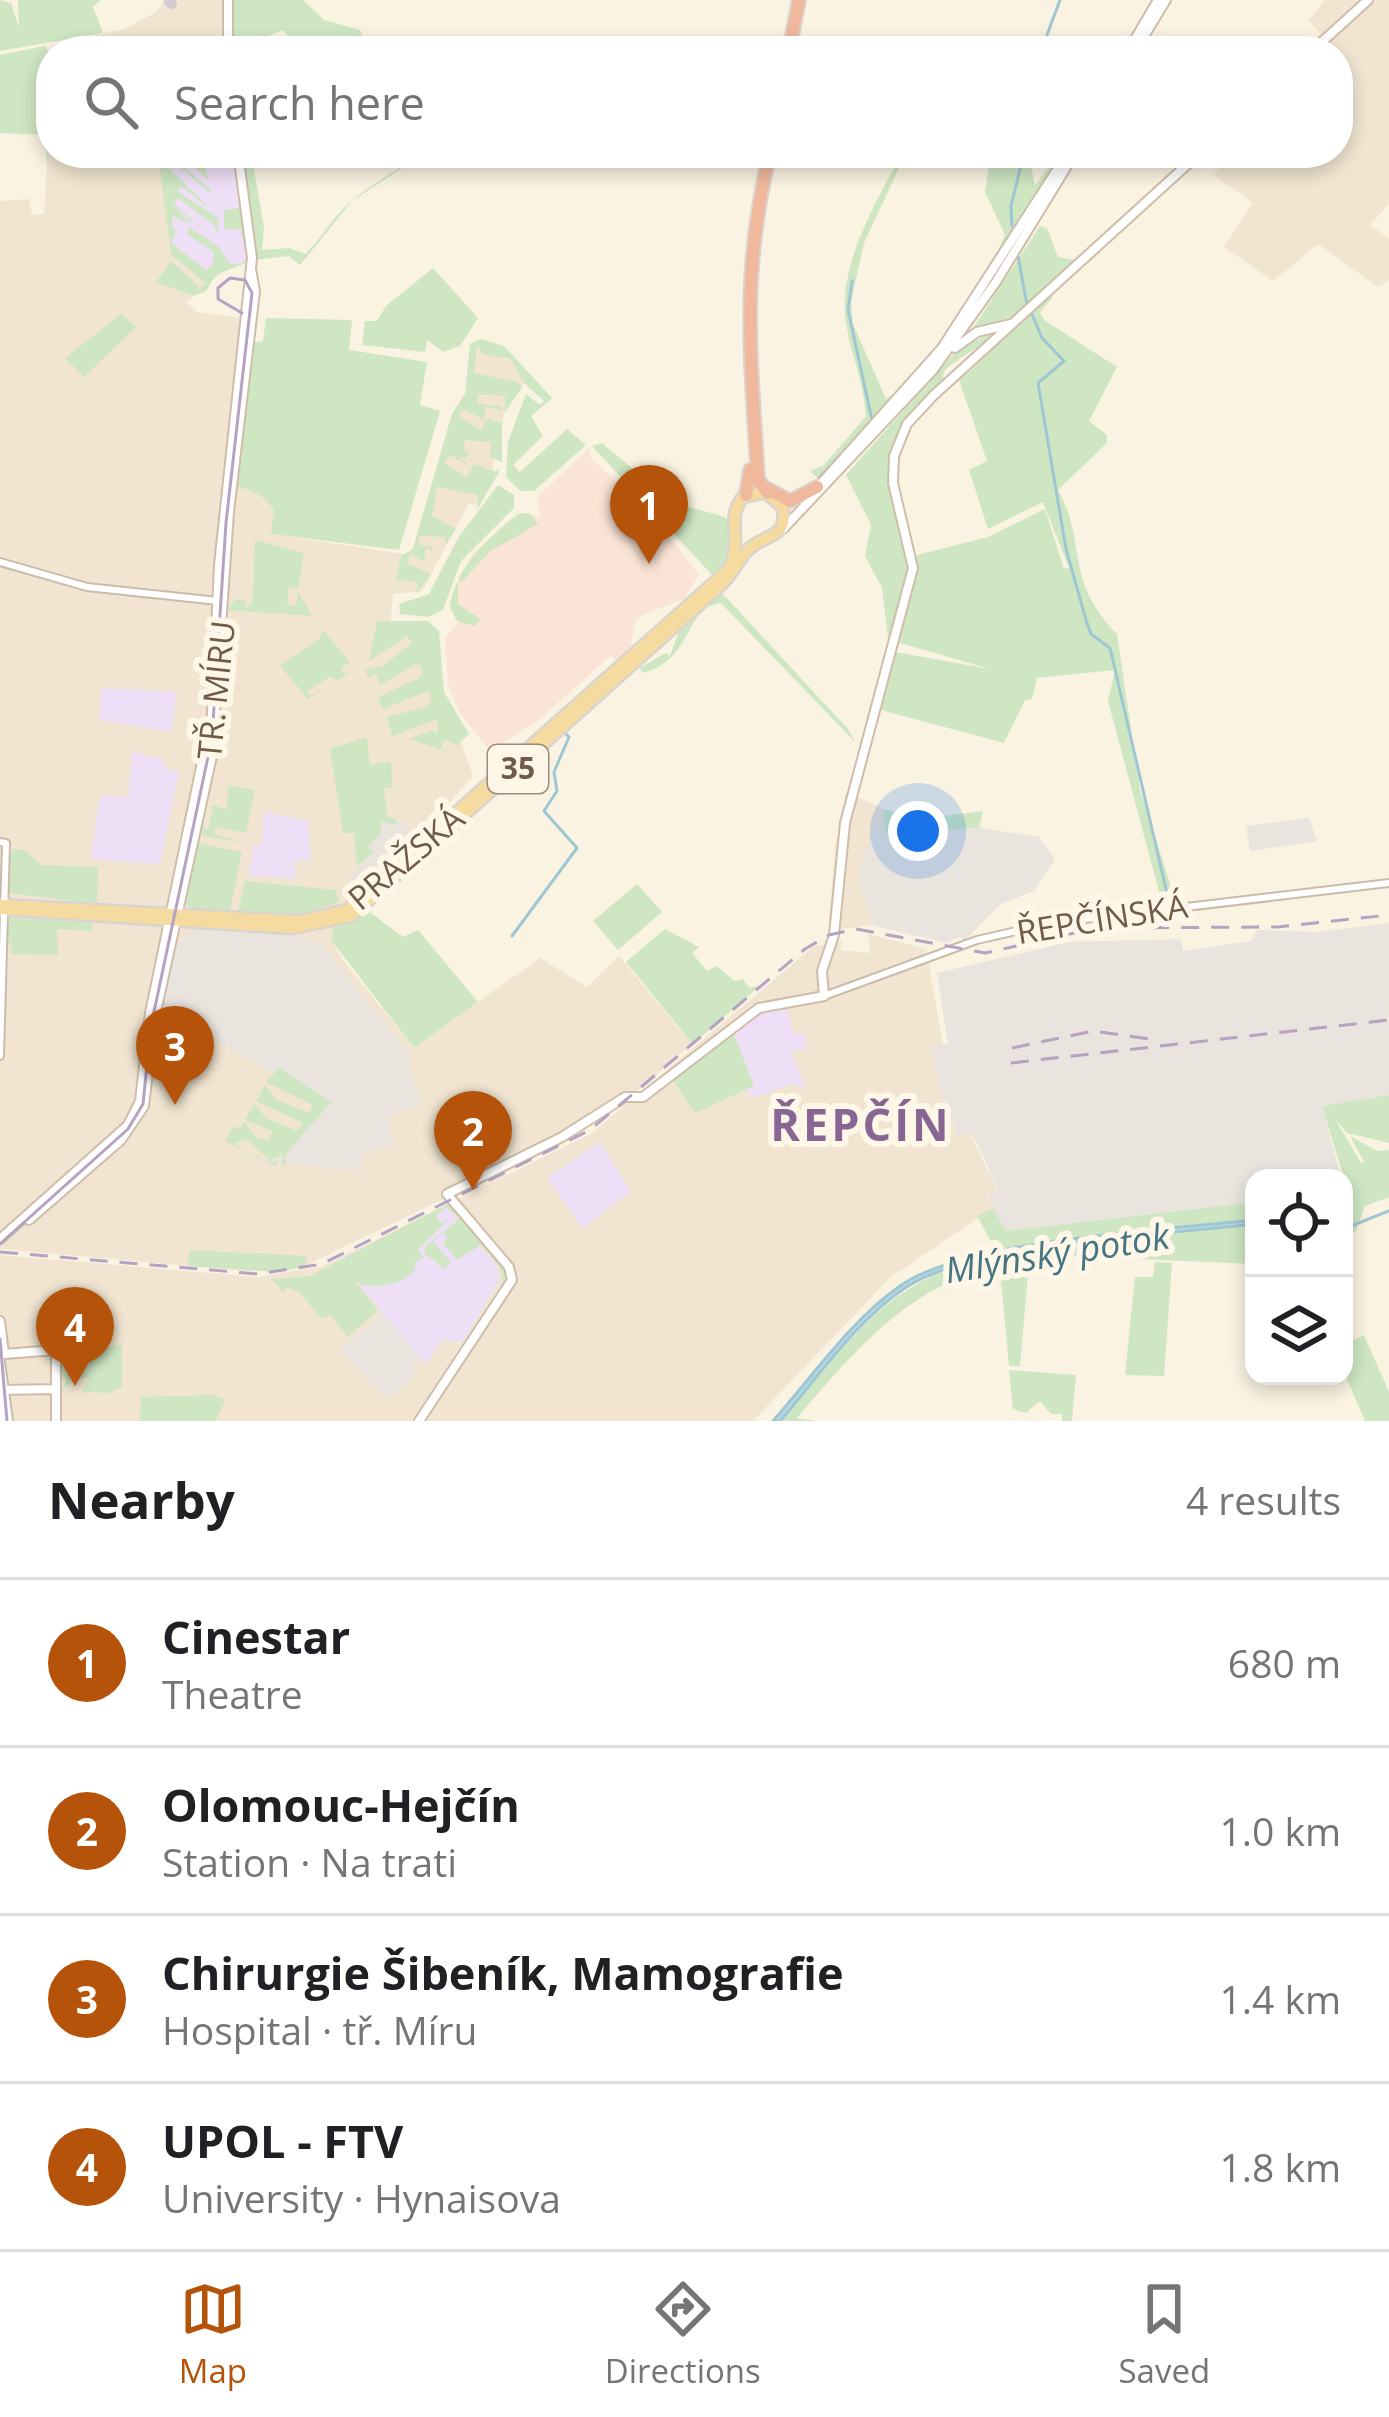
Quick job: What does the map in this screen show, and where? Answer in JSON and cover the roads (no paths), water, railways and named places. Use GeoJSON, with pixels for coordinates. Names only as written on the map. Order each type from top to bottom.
{"type":"FeatureCollection","features":[{"type":"Feature","properties":{"kind":"highway"},"geometry":{"type":"LineString","coordinates":[[796,36],[802,0]]}},
{"type":"Feature","properties":{"kind":"highway"},"geometry":{"type":"LineString","coordinates":[[746,495],[751,476],[741,362],[742,283],[764,168]]}},
{"type":"Feature","properties":{"kind":"highway"},"geometry":{"type":"LineString","coordinates":[[765,168],[748,288],[759,485],[773,497]]}},
{"type":"Feature","properties":{"kind":"highway"},"geometry":{"type":"LineString","coordinates":[[757,465],[763,485],[783,499],[799,500],[817,487]]}},
{"type":"Feature","properties":{"kind":"main road"},"geometry":{"type":"LineString","coordinates":[[228,36],[229,0]]}},
{"type":"Feature","properties":{"kind":"main road"},"geometry":{"type":"LineString","coordinates":[[1141,36],[1162,0]]}},
{"type":"Feature","properties":{"kind":"main road"},"geometry":{"type":"LineString","coordinates":[[1328,36],[1368,0]]}},
{"type":"Feature","properties":{"kind":"main road","name":"TŘ. MÍRU"},"geometry":{"type":"LineString","coordinates":[[141,1108],[165,940],[212,756],[250,268],[249,210],[241,168]]}},
{"type":"Feature","properties":{"kind":"main road"},"geometry":{"type":"LineString","coordinates":[[1012,325],[968,337],[777,536],[760,543],[744,538],[735,526],[734,510],[746,495],[796,503],[817,487],[942,348],[1061,168]]}},
{"type":"Feature","properties":{"kind":"main road"},"geometry":{"type":"LineString","coordinates":[[933,370],[996,282],[1062,168]]}},
{"type":"Feature","properties":{"kind":"main road"},"geometry":{"type":"LineString","coordinates":[[422,1421],[512,1279],[508,1265],[448,1194],[633,1097],[645,1096],[759,1008],[824,996],[822,970],[834,938],[852,797],[914,565],[892,477],[897,443],[918,410],[1184,168]]}},
{"type":"Feature","properties":{"kind":"main road"},"geometry":{"type":"LineString","coordinates":[[773,497],[784,518],[777,536]]}},
{"type":"Feature","properties":{"kind":"main road","name":"PRAŽSKÁ"},"geometry":{"type":"LineString","coordinates":[[172,918],[306,921],[357,905],[724,573],[738,549],[735,526]]}},
{"type":"Feature","properties":{"kind":"main road","name":"PRAŽSKÁ"},"geometry":{"type":"LineString","coordinates":[[172,918],[311,928],[364,908],[724,583],[747,550],[760,543]]}},
{"type":"Feature","properties":{"kind":"main road","name":"TŘ. MÍRU"},"geometry":{"type":"LineString","coordinates":[[141,1108],[178,873],[210,728],[222,589]]}},
{"type":"Feature","properties":{"kind":"main road"},"geometry":{"type":"LineString","coordinates":[[139,916],[162,908],[176,886]]}},
{"type":"Feature","properties":{"kind":"main road","name":"35"},"geometry":{"type":"LineString","coordinates":[[2,907],[172,918]]}},
{"type":"Feature","properties":{"kind":"main road"},"geometry":{"type":"LineString","coordinates":[[139,916],[159,926],[165,940]]}},
{"type":"Feature","properties":{"kind":"main road"},"geometry":{"type":"LineString","coordinates":[[165,975],[178,934],[205,923]]}},
{"type":"Feature","properties":{"kind":"main road"},"geometry":{"type":"LineString","coordinates":[[1,1241],[141,1108]]}},
{"type":"Feature","properties":{"kind":"main road"},"geometry":{"type":"LineString","coordinates":[[0,1321],[2,1354],[55,1349],[56,1421]]}},
{"type":"Feature","properties":{"kind":"main road"},"geometry":{"type":"LineString","coordinates":[[0,1381],[6,1390],[56,1389]]}},
{"type":"Feature","properties":{"kind":"street"},"geometry":{"type":"LineString","coordinates":[[0,562],[87,587],[218,602]]}},
{"type":"Feature","properties":{"kind":"street"},"geometry":{"type":"LineString","coordinates":[[0,1056],[3,843]]}},
{"type":"Feature","properties":{"kind":"street","name":"ŘEPČÍNSKÁ"},"geometry":{"type":"LineString","coordinates":[[824,996],[973,942],[1051,923],[1389,883]]}},
{"type":"Feature","properties":{"kind":"street"},"geometry":{"type":"LineString","coordinates":[[2,1354],[6,1421]]}},
{"type":"Feature","properties":{"kind":"water"},"geometry":{"type":"Polygon","coordinates":[[[1245,1221],[1245,1225],[1022,1250],[936,1272],[887,1301],[780,1421],[773,1421],[833,1349],[900,1286],[971,1257],[1070,1239],[1245,1221]]]}},
{"type":"Feature","properties":{"kind":"waterway"},"geometry":{"type":"LineString","coordinates":[[1047,36],[1060,0]]}},
{"type":"Feature","properties":{"kind":"waterway"},"geometry":{"type":"LineString","coordinates":[[1012,226],[1011,206],[1020,168]]}},
{"type":"Feature","properties":{"kind":"waterway"},"geometry":{"type":"LineString","coordinates":[[1000,252],[1014,228]]}},
{"type":"Feature","properties":{"kind":"waterway"},"geometry":{"type":"LineString","coordinates":[[1018,256],[1027,305]]}},
{"type":"Feature","properties":{"kind":"waterway"},"geometry":{"type":"LineString","coordinates":[[852,281],[848,310],[872,420]]}},
{"type":"Feature","properties":{"kind":"waterway"},"geometry":{"type":"LineString","coordinates":[[1032,314],[1042,338],[1064,361],[1038,383],[1066,549],[1091,634],[1110,648],[1169,902]]}},
{"type":"Feature","properties":{"kind":"waterway"},"geometry":{"type":"LineString","coordinates":[[934,352],[946,335]]}},
{"type":"Feature","properties":{"kind":"waterway"},"geometry":{"type":"LineString","coordinates":[[820,477],[868,426]]}},
{"type":"Feature","properties":{"kind":"waterway"},"geometry":{"type":"LineString","coordinates":[[512,936],[577,848],[544,811],[557,791],[554,772],[569,737],[565,733]]}},
{"type":"Feature","properties":{"kind":"waterway"},"geometry":{"type":"LineString","coordinates":[[1353,1225],[1389,1211]]}},
{"type":"Feature","properties":{"kind":"tram line"},"geometry":{"type":"LineString","coordinates":[[0,1244],[128,1129],[143,1104],[151,1026],[212,738],[226,523],[252,293],[245,280],[230,278],[218,288],[218,299],[242,313]]}},
{"type":"Feature","properties":{"kind":"tram line"},"geometry":{"type":"LineString","coordinates":[[0,1339],[7,1421]]}},
{"type":"Feature","properties":{"kind":"railway"},"geometry":{"type":"LineString","coordinates":[[0,1252],[258,1274],[322,1264],[590,1130],[805,949],[829,935],[856,929],[985,953],[1097,928],[1278,927],[1389,915]]}},
{"type":"Feature","properties":{"kind":"railway"},"geometry":{"type":"LineString","coordinates":[[1011,1063],[1389,1020]]}},
{"type":"Feature","properties":{"kind":"railway"},"geometry":{"type":"LineString","coordinates":[[1012,1048],[1093,1031],[1150,1039]]}},
{"type":"Feature","properties":{"kind":"place","name":"Cinestar"},"geometry":{"type":"Point","coordinates":[649,564]}},
{"type":"Feature","properties":{"kind":"place","name":"Chirurgie Šibeník, Mamografie"},"geometry":{"type":"Point","coordinates":[175,1105]}},
{"type":"Feature","properties":{"kind":"place","name":"Olomouc-Hejčín"},"geometry":{"type":"Point","coordinates":[473,1190]}},
{"type":"Feature","properties":{"kind":"place","name":"UPOL - FTV"},"geometry":{"type":"Point","coordinates":[75,1386]}},
{"type":"Feature","properties":{"kind":"district","name":"ŘEPČÍN"},"geometry":{"type":"Point","coordinates":[861,1125]}},
{"type":"Feature","properties":{"kind":"water label","name":"Mlýnský potok"},"geometry":{"type":"Point","coordinates":[1057,1253]}}]}
